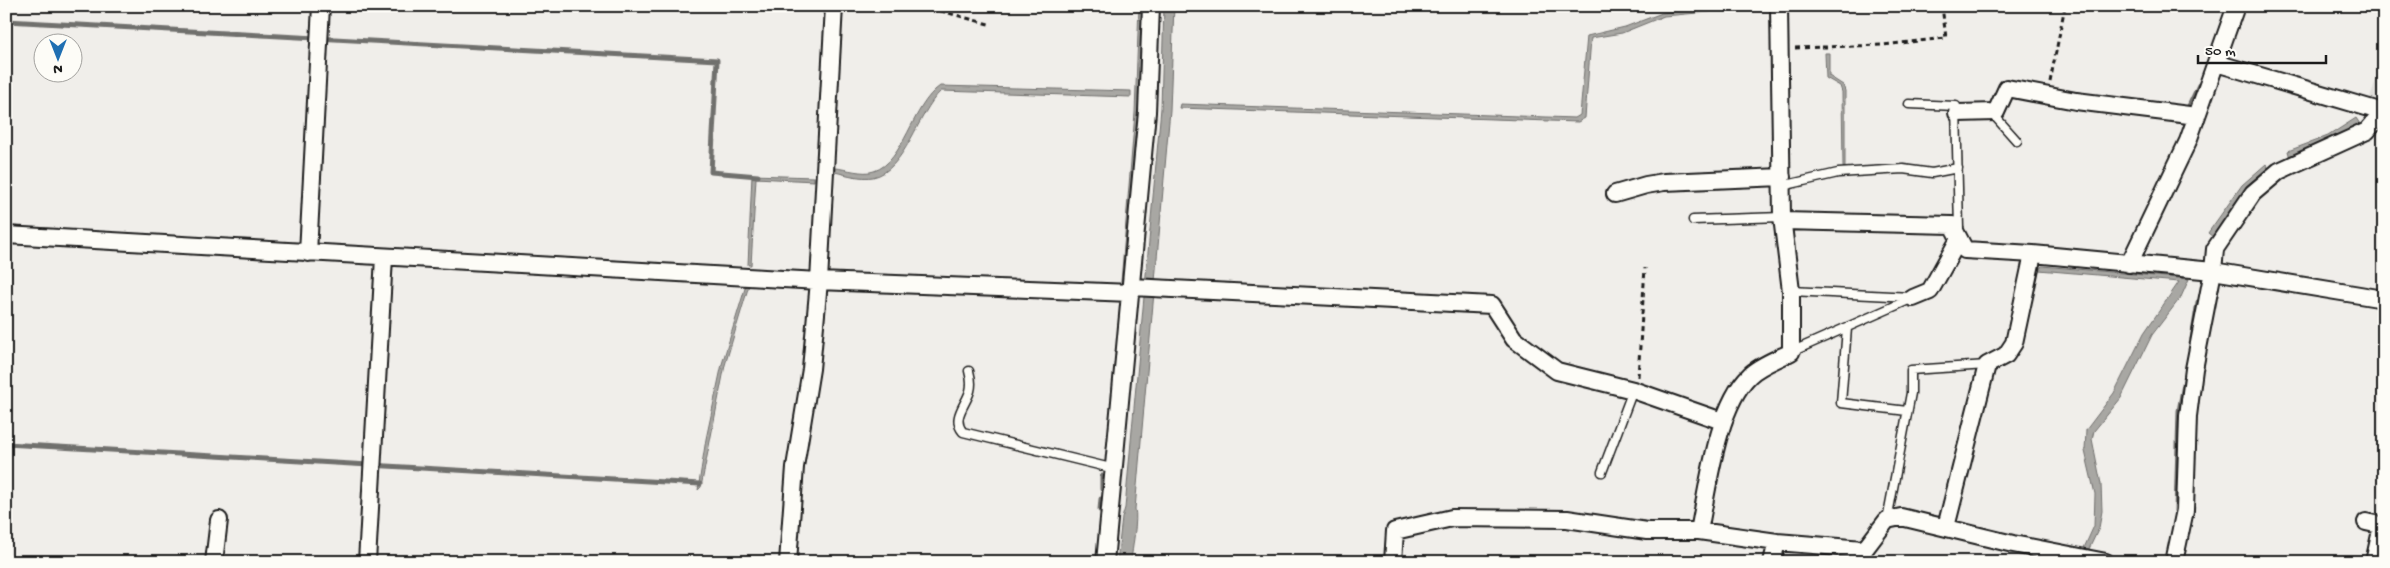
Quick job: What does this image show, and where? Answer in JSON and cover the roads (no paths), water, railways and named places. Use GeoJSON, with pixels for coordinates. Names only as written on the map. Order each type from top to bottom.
{"type":"FeatureCollection","features":[{"type":"Feature","properties":{"kind":"street"},"geometry":{"type":"LineString","coordinates":[[308,253],[321,6]]}},
{"type":"Feature","properties":{"kind":"street"},"geometry":{"type":"LineString","coordinates":[[788,562],[795,467],[811,369],[819,281],[834,6]]}},
{"type":"Feature","properties":{"kind":"street"},"geometry":{"type":"LineString","coordinates":[[1105,562],[1132,290],[1147,112],[1151,6]]}},
{"type":"Feature","properties":{"kind":"street"},"geometry":{"type":"LineString","coordinates":[[1699,531],[1722,421],[1750,374],[1790,352],[1792,291],[1782,219],[1779,6]]}},
{"type":"Feature","properties":{"kind":"street"},"geometry":{"type":"LineString","coordinates":[[2129,264],[2188,141],[2236,6]]}},
{"type":"Feature","properties":{"kind":"street"},"geometry":{"type":"LineString","coordinates":[[2174,562],[2185,510],[2188,416],[2194,369],[2213,271],[2215,249],[2253,193],[2280,171],[2367,131],[2384,111],[2216,62]]}},
{"type":"Feature","properties":{"kind":"street"},"geometry":{"type":"LineString","coordinates":[[1957,113],[1996,112],[2007,88],[2197,116]]}},
{"type":"Feature","properties":{"kind":"street"},"geometry":{"type":"LineString","coordinates":[[1615,194],[1664,182],[1782,182]]}},
{"type":"Feature","properties":{"kind":"street"},"geometry":{"type":"LineString","coordinates":[[1782,219],[1952,225],[1965,250],[2033,254],[2213,271],[2384,298]]}},
{"type":"Feature","properties":{"kind":"street"},"geometry":{"type":"LineString","coordinates":[[6,236],[819,281],[1132,290],[1492,305],[1514,339],[1557,371],[1635,390],[1722,421]]}},
{"type":"Feature","properties":{"kind":"street"},"geometry":{"type":"LineString","coordinates":[[1913,298],[1930,291],[1959,239]]}},
{"type":"Feature","properties":{"kind":"street"},"geometry":{"type":"LineString","coordinates":[[1946,527],[1987,365],[2006,355],[2014,343],[2033,254]]}},
{"type":"Feature","properties":{"kind":"street"},"geometry":{"type":"LineString","coordinates":[[367,562],[384,257]]}},
{"type":"Feature","properties":{"kind":"street"},"geometry":{"type":"LineString","coordinates":[[1393,562],[1395,531],[1452,518],[1566,519],[1647,531],[1699,531],[1859,555],[1887,520],[1901,517],[2013,544],[2106,562]]}},
{"type":"Feature","properties":{"kind":"street"},"geometry":{"type":"LineString","coordinates":[[214,562],[219,520]]}},
{"type":"Feature","properties":{"kind":"street"},"geometry":{"type":"LineString","coordinates":[[2366,522],[2383,526],[2374,562]]}},
{"type":"Feature","properties":{"kind":"street"},"geometry":{"type":"LineString","coordinates":[[1772,562],[1777,542]]}},
{"type":"Feature","properties":{"kind":"lane"},"geometry":{"type":"LineString","coordinates":[[1909,104],[1956,106],[1959,239]]}},
{"type":"Feature","properties":{"kind":"lane"},"geometry":{"type":"LineString","coordinates":[[1992,113],[2017,141]]}},
{"type":"Feature","properties":{"kind":"lane"},"geometry":{"type":"LineString","coordinates":[[1782,182],[1838,173],[1903,169],[1932,173],[1958,168]]}},
{"type":"Feature","properties":{"kind":"lane"},"geometry":{"type":"LineString","coordinates":[[1693,220],[1782,219]]}},
{"type":"Feature","properties":{"kind":"lane"},"geometry":{"type":"LineString","coordinates":[[1792,291],[1913,298]]}},
{"type":"Feature","properties":{"kind":"lane"},"geometry":{"type":"LineString","coordinates":[[1790,352],[1913,298]]}},
{"type":"Feature","properties":{"kind":"lane"},"geometry":{"type":"LineString","coordinates":[[1847,328],[1841,403],[1907,411]]}},
{"type":"Feature","properties":{"kind":"lane"},"geometry":{"type":"LineString","coordinates":[[1887,520],[1911,393],[1911,370],[1987,365]]}},
{"type":"Feature","properties":{"kind":"lane"},"geometry":{"type":"LineString","coordinates":[[969,371],[972,382],[970,391],[958,419],[958,426],[963,432],[1115,468]]}},
{"type":"Feature","properties":{"kind":"lane"},"geometry":{"type":"LineString","coordinates":[[1602,472],[1635,390]]}},
{"type":"Feature","properties":{"kind":"waterway"},"geometry":{"type":"LineString","coordinates":[[6,21],[717,60],[711,172],[758,176]]}},
{"type":"Feature","properties":{"kind":"waterway"},"geometry":{"type":"LineString","coordinates":[[2189,106],[2199,85]]}},
{"type":"Feature","properties":{"kind":"waterway"},"geometry":{"type":"LineString","coordinates":[[2381,128],[2384,125]]}},
{"type":"Feature","properties":{"kind":"waterway"},"geometry":{"type":"LineString","coordinates":[[2192,339],[2198,302]]}},
{"type":"Feature","properties":{"kind":"waterway"},"geometry":{"type":"LineString","coordinates":[[2176,511],[2179,411],[2185,379]]}},
{"type":"Feature","properties":{"kind":"waterway"},"geometry":{"type":"LineString","coordinates":[[6,444],[700,484]]}},
{"type":"Feature","properties":{"kind":"waterway"},"geometry":{"type":"LineString","coordinates":[[1102,476],[1102,489]]}},
{"type":"Feature","properties":{"kind":"waterway"},"geometry":{"type":"LineString","coordinates":[[1100,510],[1101,499]]}}]}
